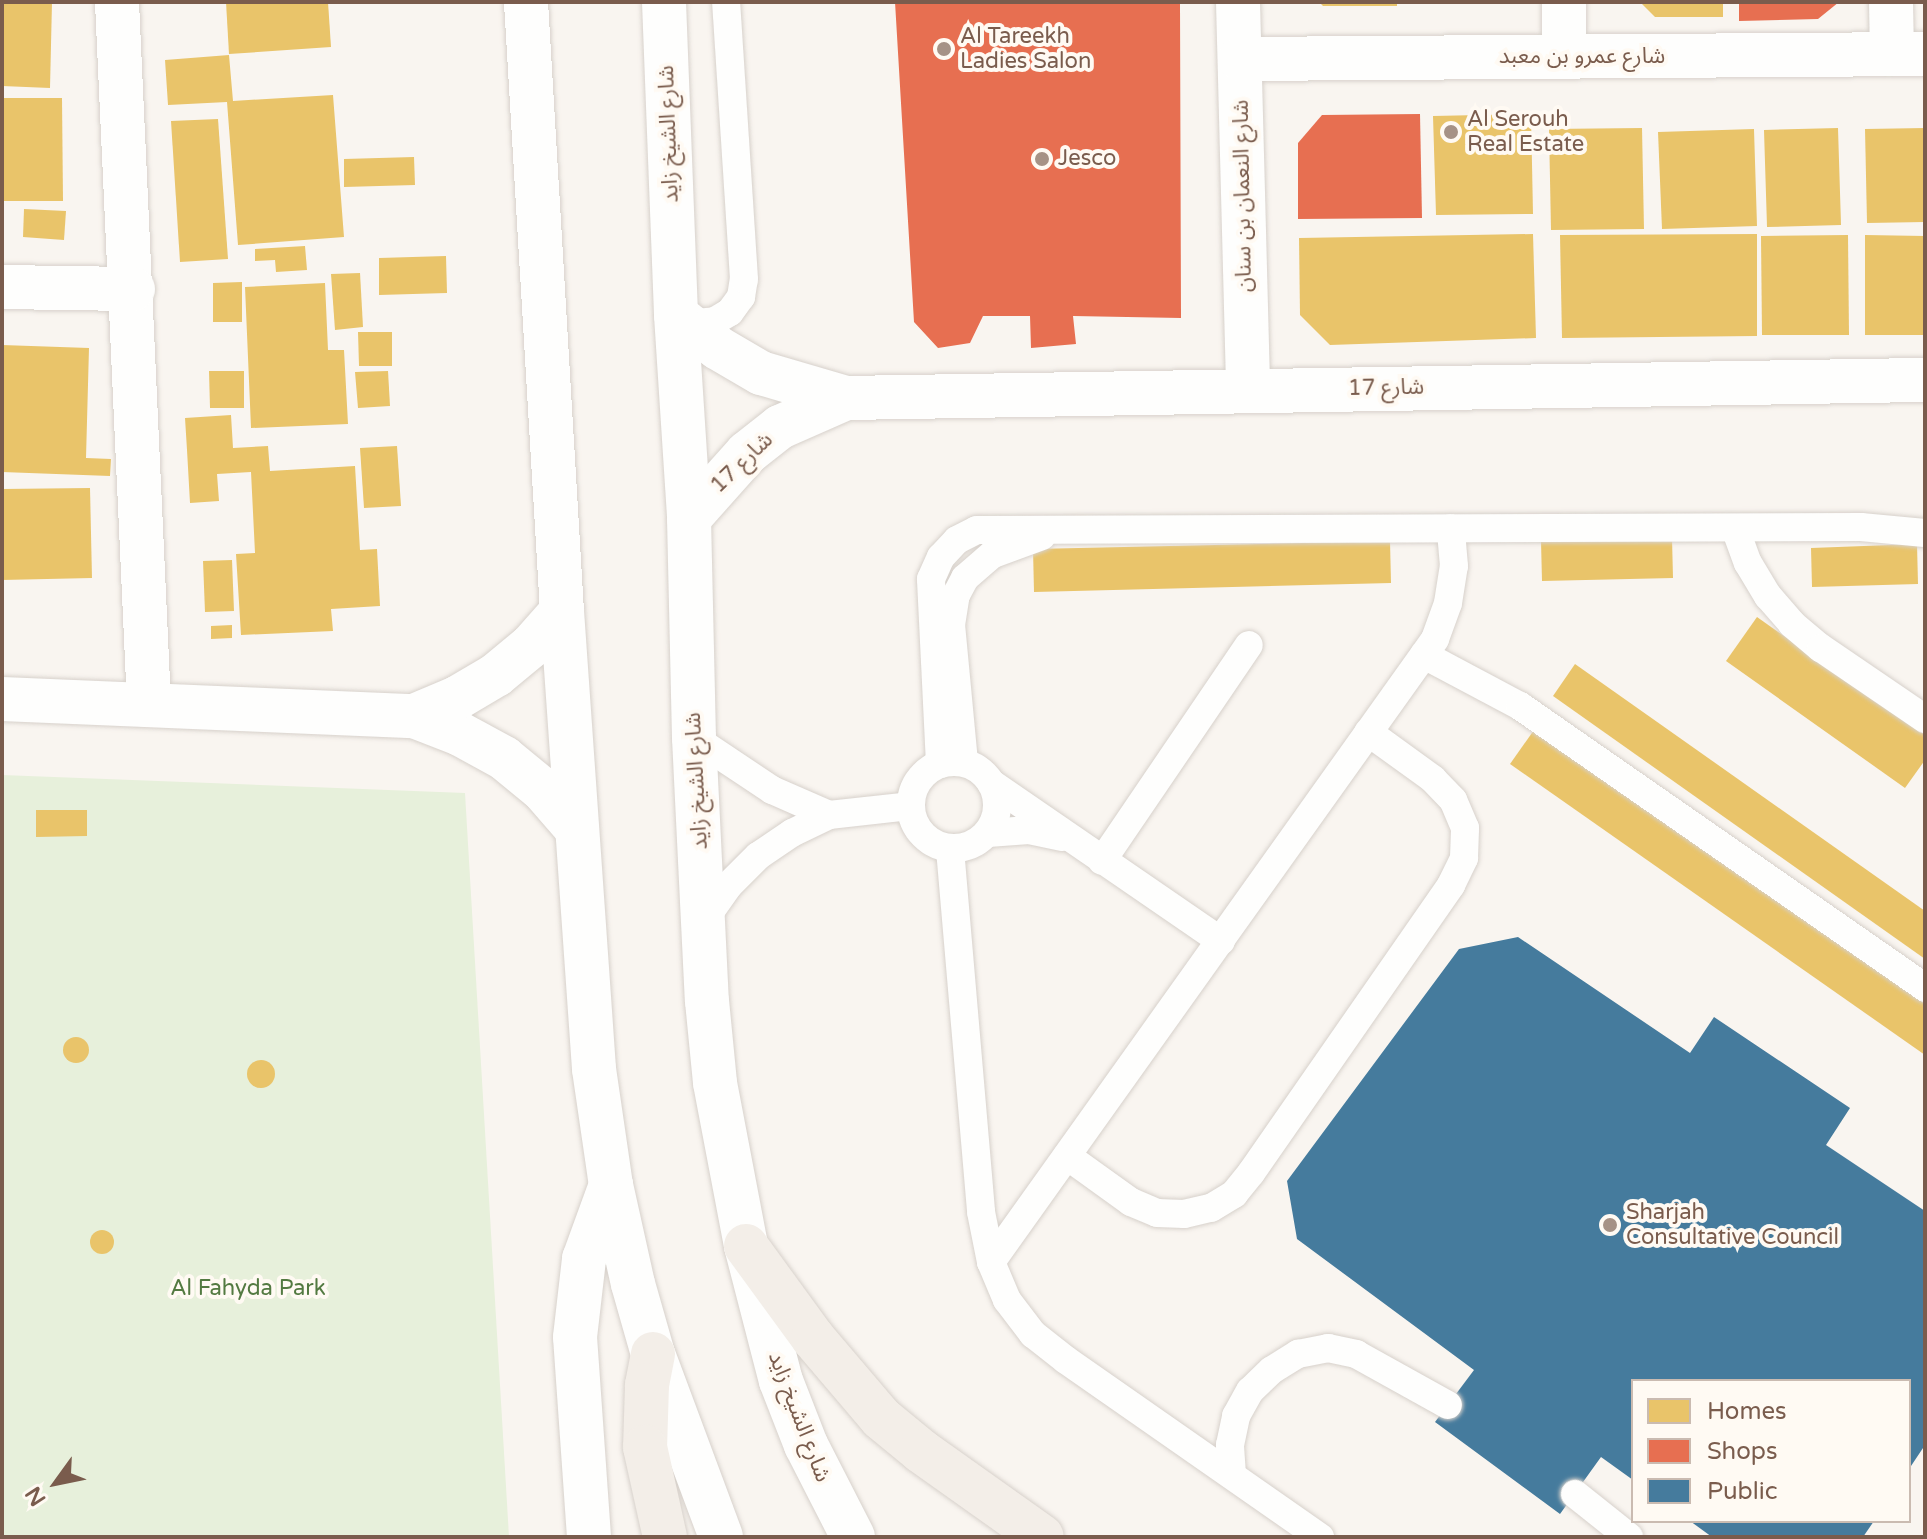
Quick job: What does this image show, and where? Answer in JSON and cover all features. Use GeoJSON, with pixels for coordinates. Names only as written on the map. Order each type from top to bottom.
{"type":"FeatureCollection","features":[{"type":"Feature","properties":{"kind":"main road"},"geometry":{"type":"LineString","coordinates":[[746,1246],[813,1338],[881,1418],[921,1451],[1042,1537]]}},
{"type":"Feature","properties":{"kind":"main road"},"geometry":{"type":"LineString","coordinates":[[653,1354],[647,1385],[645,1447],[665,1537]]}},
{"type":"Feature","properties":{"kind":"street"},"geometry":{"type":"LineString","coordinates":[[117,2],[133,289],[149,705]]}},
{"type":"Feature","properties":{"kind":"street"},"geometry":{"type":"LineString","coordinates":[[526,2],[562,611],[594,1069],[611,1185],[633,1284],[653,1354],[721,1537]]}},
{"type":"Feature","properties":{"kind":"street","name":"شارع الشيخ زايد"},"geometry":{"type":"LineString","coordinates":[[664,2],[676,315],[689,518],[694,738],[715,1083],[746,1246],[781,1381],[806,1445],[853,1537]]}},
{"type":"Feature","properties":{"kind":"street","name":"شارع النعمان بن سنان"},"geometry":{"type":"LineString","coordinates":[[1238,2],[1248,390]]}},
{"type":"Feature","properties":{"kind":"street"},"geometry":{"type":"LineString","coordinates":[[1564,2],[1564,57]]}},
{"type":"Feature","properties":{"kind":"street"},"geometry":{"type":"LineString","coordinates":[[1891,2],[1909,54]]}},
{"type":"Feature","properties":{"kind":"street","name":"شارع عمرو بن معبد"},"geometry":{"type":"LineString","coordinates":[[1240,59],[1909,54]]}},
{"type":"Feature","properties":{"kind":"street"},"geometry":{"type":"LineString","coordinates":[[2,287],[133,289]]}},
{"type":"Feature","properties":{"kind":"street","name":"شارع 17"},"geometry":{"type":"LineString","coordinates":[[676,315],[718,348],[761,373],[846,398],[1925,380]]}},
{"type":"Feature","properties":{"kind":"street","name":"شارع 17"},"geometry":{"type":"LineString","coordinates":[[689,518],[747,453],[780,427],[846,398]]}},
{"type":"Feature","properties":{"kind":"street"},"geometry":{"type":"LineString","coordinates":[[414,716],[457,698],[496,675],[531,646],[562,611]]}},
{"type":"Feature","properties":{"kind":"street"},"geometry":{"type":"LineString","coordinates":[[2,699],[414,716],[460,734],[504,758],[543,790],[576,828]]}},
{"type":"Feature","properties":{"kind":"street"},"geometry":{"type":"LineString","coordinates":[[589,1537],[576,1377],[577,1298],[584,1259],[611,1185]]}},
{"type":"Feature","properties":{"kind":"lane"},"geometry":{"type":"LineString","coordinates":[[676,315],[697,323],[715,321],[730,312],[741,297],[744,279],[726,2]]}},
{"type":"Feature","properties":{"kind":"lane"},"geometry":{"type":"LineString","coordinates":[[1834,528],[1881,515],[1925,513]]}},
{"type":"Feature","properties":{"kind":"lane"},"geometry":{"type":"LineString","coordinates":[[991,1262],[1424,655],[1448,603],[1454,566],[1451,528]]}},
{"type":"Feature","properties":{"kind":"lane"},"geometry":{"type":"LineString","coordinates":[[1735,528],[1748,563],[1768,596],[1792,624],[1821,648],[1925,719]]}},
{"type":"Feature","properties":{"kind":"lane"},"geometry":{"type":"LineString","coordinates":[[952,763],[947,696],[956,595],[965,578],[993,554],[1055,532],[1888,528],[1925,533]]}},
{"type":"Feature","properties":{"kind":"lane"},"geometry":{"type":"LineString","coordinates":[[1102,861],[1249,645]]}},
{"type":"Feature","properties":{"kind":"lane"},"geometry":{"type":"LineString","coordinates":[[1424,655],[1520,706],[1925,988]]}},
{"type":"Feature","properties":{"kind":"lane"},"geometry":{"type":"LineString","coordinates":[[1067,1156],[1131,1202],[1157,1213],[1184,1214],[1211,1208],[1234,1194],[1251,1173],[1451,885],[1464,858],[1465,828],[1453,800],[1433,779],[1368,732]]}},
{"type":"Feature","properties":{"kind":"lane"},"geometry":{"type":"LineString","coordinates":[[694,738],[772,790],[829,815]]}},
{"type":"Feature","properties":{"kind":"lane"},"geometry":{"type":"LineString","coordinates":[[991,783],[997,804],[988,833],[977,842],[950,849],[935,845],[923,835],[910,806],[913,789],[922,775],[952,763],[991,783],[1221,941]]}},
{"type":"Feature","properties":{"kind":"lane"},"geometry":{"type":"LineString","coordinates":[[705,919],[729,885],[758,856],[792,833],[829,815],[910,806]]}},
{"type":"Feature","properties":{"kind":"lane"},"geometry":{"type":"LineString","coordinates":[[988,833],[1029,830],[1070,840]]}},
{"type":"Feature","properties":{"kind":"lane"},"geometry":{"type":"LineString","coordinates":[[950,849],[981,1212],[991,1262],[1007,1300],[1033,1334],[1320,1537]]}},
{"type":"Feature","properties":{"kind":"lane"},"geometry":{"type":"LineString","coordinates":[[1232,1475],[1230,1445],[1236,1416],[1250,1391],[1272,1370],[1298,1354],[1328,1348],[1356,1354],[1448,1405]]}},
{"type":"Feature","properties":{"kind":"lane"},"geometry":{"type":"LineString","coordinates":[[1575,1494],[1629,1537]]}},
{"type":"Feature","properties":{"kind":"green space","name":"Al Fahyda Park"},"geometry":{"type":"Polygon","coordinates":[[[2,775],[465,793],[509,1537],[2,1537],[2,775]]]}},
{"type":"Feature","properties":{"kind":"building: Homes"},"geometry":{"type":"Polygon","coordinates":[[[2,2],[52,2],[50,88],[2,86],[2,2]]]}},
{"type":"Feature","properties":{"kind":"building: Homes"},"geometry":{"type":"Polygon","coordinates":[[[226,2],[328,2],[331,47],[229,54],[226,2]]]}},
{"type":"Feature","properties":{"kind":"building: Homes"},"geometry":{"type":"Polygon","coordinates":[[[1319,2],[1397,2],[1397,6],[1323,6],[1319,2]]]}},
{"type":"Feature","properties":{"kind":"building: Homes"},"geometry":{"type":"Polygon","coordinates":[[[1640,2],[1723,2],[1723,17],[1655,17],[1640,2]]]}},
{"type":"Feature","properties":{"kind":"building: Homes"},"geometry":{"type":"Polygon","coordinates":[[[229,55],[233,101],[333,95],[344,237],[238,245],[227,102],[168,105],[165,60],[229,55]]]}},
{"type":"Feature","properties":{"kind":"building: Homes"},"geometry":{"type":"Polygon","coordinates":[[[2,98],[62,98],[63,201],[2,201],[2,98]]]}},
{"type":"Feature","properties":{"kind":"building: Homes"},"geometry":{"type":"Polygon","coordinates":[[[1531,114],[1533,214],[1436,215],[1433,116],[1531,114]]]}},
{"type":"Feature","properties":{"kind":"building: Homes"},"geometry":{"type":"Polygon","coordinates":[[[218,119],[228,259],[180,262],[171,121],[218,119]]]}},
{"type":"Feature","properties":{"kind":"building: Homes"},"geometry":{"type":"Polygon","coordinates":[[[1642,128],[1644,229],[1551,230],[1549,129],[1642,128]]]}},
{"type":"Feature","properties":{"kind":"building: Homes"},"geometry":{"type":"Polygon","coordinates":[[[1838,128],[1841,225],[1767,227],[1764,130],[1838,128]]]}},
{"type":"Feature","properties":{"kind":"building: Homes"},"geometry":{"type":"Polygon","coordinates":[[[1925,128],[1925,222],[1867,223],[1865,129],[1925,128]]]}},
{"type":"Feature","properties":{"kind":"building: Homes"},"geometry":{"type":"Polygon","coordinates":[[[1754,129],[1757,226],[1662,229],[1658,132],[1754,129]]]}},
{"type":"Feature","properties":{"kind":"building: Homes"},"geometry":{"type":"Polygon","coordinates":[[[414,157],[415,185],[344,187],[344,159],[414,157]]]}},
{"type":"Feature","properties":{"kind":"building: Homes"},"geometry":{"type":"Polygon","coordinates":[[[24,209],[66,211],[64,240],[23,237],[24,209]]]}},
{"type":"Feature","properties":{"kind":"building: Homes"},"geometry":{"type":"Polygon","coordinates":[[[1533,234],[1536,338],[1330,345],[1300,315],[1299,238],[1533,234]]]}},
{"type":"Feature","properties":{"kind":"building: Homes"},"geometry":{"type":"Polygon","coordinates":[[[1757,234],[1757,336],[1562,338],[1560,235],[1757,234]]]}},
{"type":"Feature","properties":{"kind":"building: Homes"},"geometry":{"type":"Polygon","coordinates":[[[1848,235],[1849,335],[1762,335],[1761,236],[1848,235]]]}},
{"type":"Feature","properties":{"kind":"building: Homes"},"geometry":{"type":"Polygon","coordinates":[[[1865,235],[1925,236],[1925,335],[1865,335],[1865,235]]]}},
{"type":"Feature","properties":{"kind":"building: Homes"},"geometry":{"type":"Polygon","coordinates":[[[305,246],[307,270],[276,272],[275,260],[255,261],[255,249],[305,246]]]}},
{"type":"Feature","properties":{"kind":"building: Homes"},"geometry":{"type":"Polygon","coordinates":[[[446,256],[447,293],[379,295],[379,258],[446,256]]]}},
{"type":"Feature","properties":{"kind":"building: Homes"},"geometry":{"type":"Polygon","coordinates":[[[360,273],[363,327],[335,330],[331,274],[360,273]]]}},
{"type":"Feature","properties":{"kind":"building: Homes"},"geometry":{"type":"Polygon","coordinates":[[[242,282],[242,322],[213,322],[213,283],[242,282]]]}},
{"type":"Feature","properties":{"kind":"building: Homes"},"geometry":{"type":"Polygon","coordinates":[[[325,283],[328,350],[344,350],[348,424],[251,428],[245,287],[325,283]]]}},
{"type":"Feature","properties":{"kind":"building: Homes"},"geometry":{"type":"Polygon","coordinates":[[[358,332],[392,332],[392,366],[359,366],[358,332]]]}},
{"type":"Feature","properties":{"kind":"building: Homes"},"geometry":{"type":"Polygon","coordinates":[[[2,345],[89,348],[86,458],[111,459],[110,476],[2,472],[2,345]]]}},
{"type":"Feature","properties":{"kind":"building: Homes"},"geometry":{"type":"Polygon","coordinates":[[[209,371],[244,371],[244,408],[210,408],[209,371]]]}},
{"type":"Feature","properties":{"kind":"building: Homes"},"geometry":{"type":"Polygon","coordinates":[[[388,371],[390,406],[358,408],[355,372],[388,371]]]}},
{"type":"Feature","properties":{"kind":"building: Homes"},"geometry":{"type":"Polygon","coordinates":[[[231,415],[233,448],[268,446],[270,471],[355,466],[360,550],[377,549],[380,606],[331,609],[333,631],[241,635],[236,554],[255,553],[251,472],[217,474],[219,501],[190,503],[185,418],[231,415]]]}},
{"type":"Feature","properties":{"kind":"building: Homes"},"geometry":{"type":"Polygon","coordinates":[[[397,446],[401,506],[364,508],[360,448],[397,446]]]}},
{"type":"Feature","properties":{"kind":"building: Homes"},"geometry":{"type":"Polygon","coordinates":[[[90,488],[92,578],[2,580],[2,489],[90,488]]]}},
{"type":"Feature","properties":{"kind":"building: Homes"},"geometry":{"type":"Polygon","coordinates":[[[1672,538],[1673,578],[1542,581],[1541,541],[1672,538]]]}},
{"type":"Feature","properties":{"kind":"building: Homes"},"geometry":{"type":"Polygon","coordinates":[[[1390,541],[1391,583],[1034,592],[1033,549],[1390,541]]]}},
{"type":"Feature","properties":{"kind":"building: Homes"},"geometry":{"type":"Polygon","coordinates":[[[1917,544],[1918,584],[1812,587],[1811,548],[1917,544]]]}},
{"type":"Feature","properties":{"kind":"building: Homes"},"geometry":{"type":"Polygon","coordinates":[[[232,560],[234,611],[205,612],[203,561],[232,560]]]}},
{"type":"Feature","properties":{"kind":"building: Homes"},"geometry":{"type":"Polygon","coordinates":[[[1757,617],[1925,735],[1925,760],[1905,788],[1726,661],[1757,617]]]}},
{"type":"Feature","properties":{"kind":"building: Homes"},"geometry":{"type":"Polygon","coordinates":[[[232,625],[232,638],[211,639],[211,626],[232,625]]]}},
{"type":"Feature","properties":{"kind":"building: Homes"},"geometry":{"type":"Polygon","coordinates":[[[1575,664],[1925,911],[1925,959],[1553,696],[1575,664]]]}},
{"type":"Feature","properties":{"kind":"building: Homes"},"geometry":{"type":"Polygon","coordinates":[[[1534,730],[1925,1004],[1925,1055],[1510,764],[1534,730]]]}},
{"type":"Feature","properties":{"kind":"building: Homes"},"geometry":{"type":"Polygon","coordinates":[[[36,810],[87,810],[87,836],[36,837],[36,810]]]}},
{"type":"Feature","properties":{"kind":"building: Homes"},"geometry":{"type":"Polygon","coordinates":[[[76,1037],[85,1041],[89,1050],[85,1059],[76,1063],[67,1059],[63,1050],[67,1041],[76,1037]]]}},
{"type":"Feature","properties":{"kind":"building: Homes"},"geometry":{"type":"Polygon","coordinates":[[[261,1060],[271,1064],[275,1074],[271,1084],[261,1088],[251,1084],[247,1074],[251,1064],[261,1060]]]}},
{"type":"Feature","properties":{"kind":"building: Homes"},"geometry":{"type":"Polygon","coordinates":[[[102,1230],[111,1233],[114,1242],[111,1251],[102,1254],[93,1251],[90,1242],[93,1233],[102,1230]]]}},
{"type":"Feature","properties":{"kind":"building: Shops","name":"Jesco"},"geometry":{"type":"Polygon","coordinates":[[[895,2],[1180,2],[1181,318],[1073,316],[1076,344],[1031,348],[1030,316],[983,316],[970,343],[938,348],[914,322],[895,2]]]}},
{"type":"Feature","properties":{"kind":"building: Shops"},"geometry":{"type":"Polygon","coordinates":[[[1739,2],[1839,2],[1818,19],[1739,21],[1739,2]]]}},
{"type":"Feature","properties":{"kind":"building: Shops"},"geometry":{"type":"Polygon","coordinates":[[[1420,114],[1422,218],[1298,219],[1298,143],[1322,115],[1420,114]]]}},
{"type":"Feature","properties":{"kind":"building: Public","name":"Sharjah Consultative Council"},"geometry":{"type":"Polygon","coordinates":[[[1518,937],[1690,1053],[1714,1017],[1850,1108],[1826,1145],[1925,1211],[1925,1445],[1911,1466],[1911,1379],[1631,1379],[1631,1479],[1601,1457],[1560,1514],[1435,1422],[1474,1370],[1297,1239],[1287,1181],[1459,949],[1518,937]]]}},
{"type":"Feature","properties":{"kind":"building: Public"},"geometry":{"type":"Polygon","coordinates":[[[1693,1523],[1873,1523],[1863,1537],[1712,1537],[1693,1523]]]}},
{"type":"Feature","properties":{"kind":"place","name":"Al Tareekh Ladies Salon"},"geometry":{"type":"Point","coordinates":[944,49]}},
{"type":"Feature","properties":{"kind":"place","name":"Al Serouh Real Estate"},"geometry":{"type":"Point","coordinates":[1451,132]}},
{"type":"Feature","properties":{"kind":"place","name":"Jesco"},"geometry":{"type":"Point","coordinates":[1042,159]}},
{"type":"Feature","properties":{"kind":"place","name":"Sharjah Consultative Council"},"geometry":{"type":"Point","coordinates":[1610,1225]}}]}
